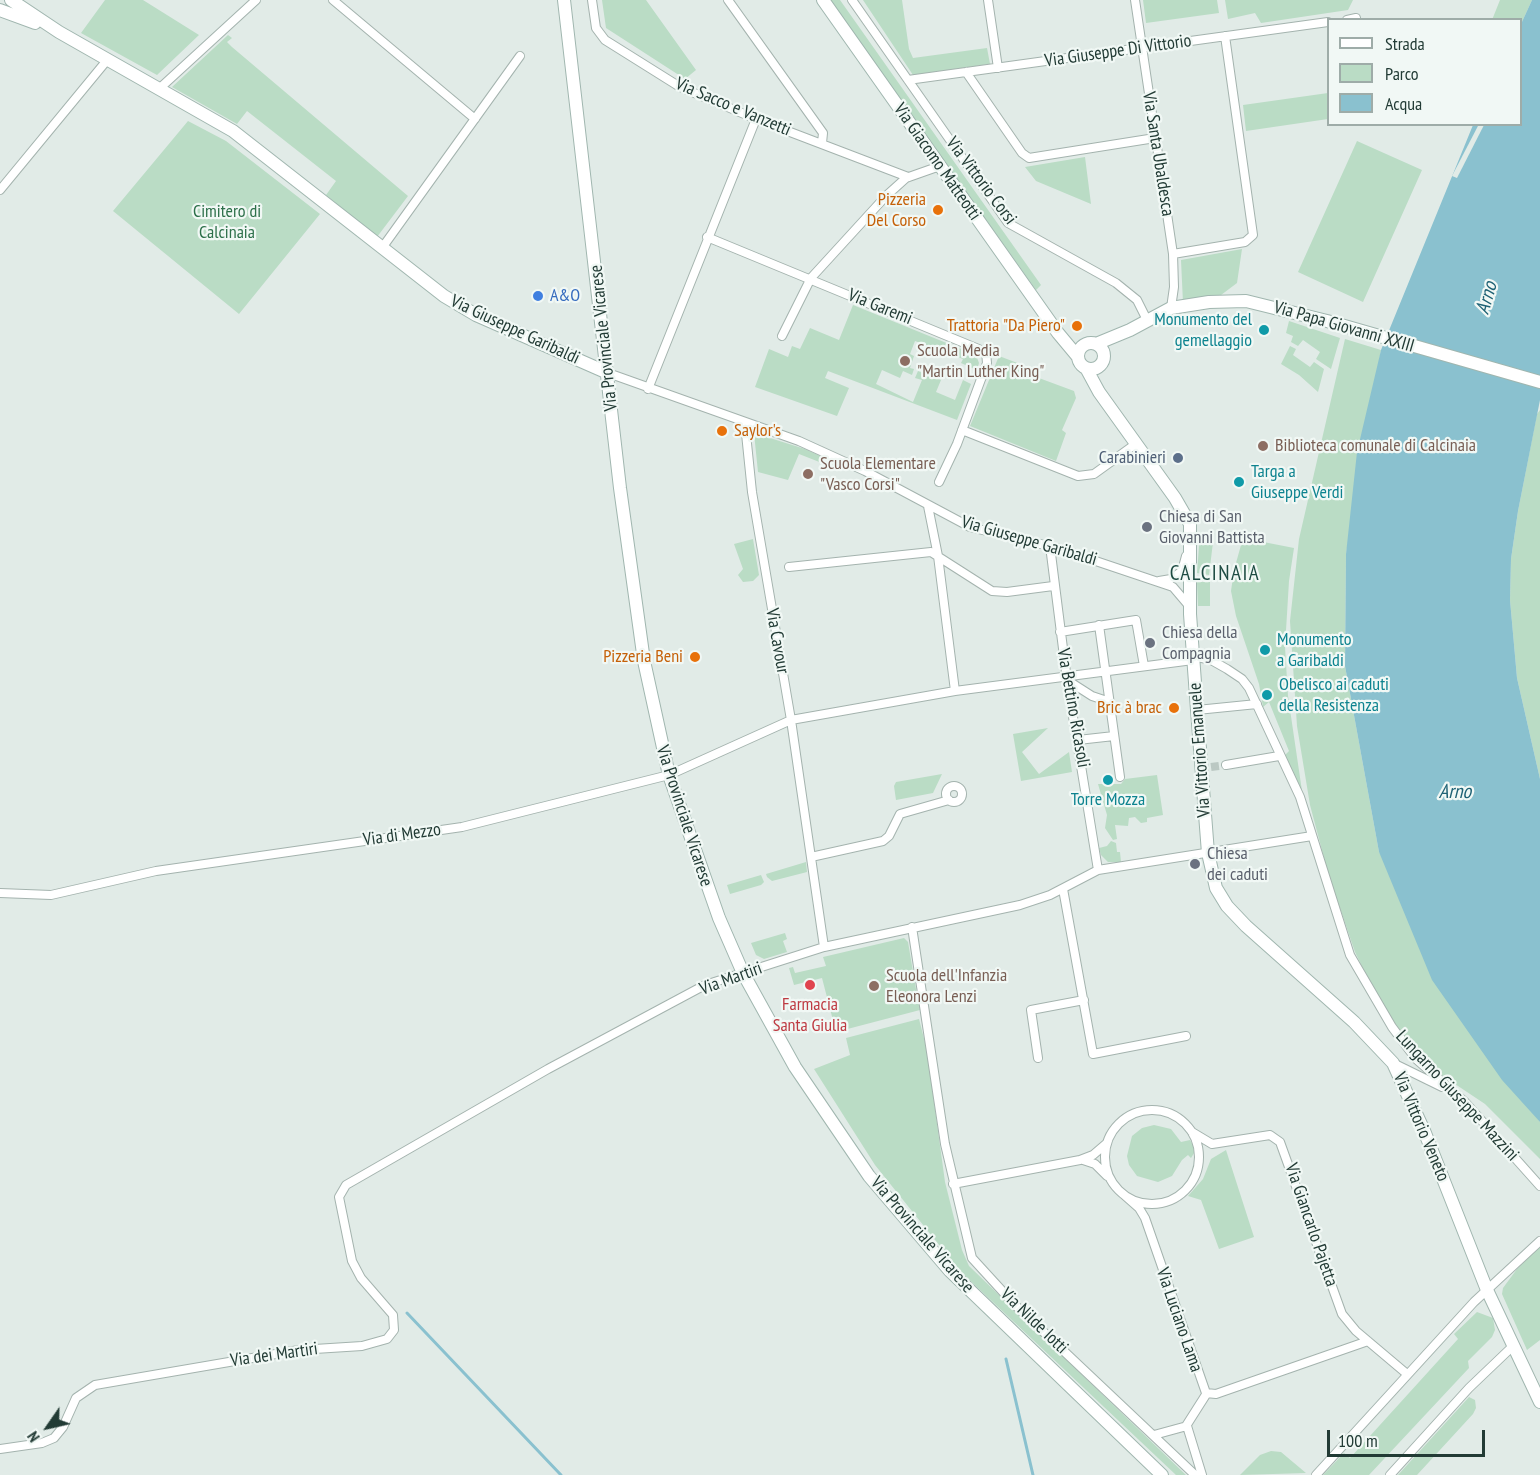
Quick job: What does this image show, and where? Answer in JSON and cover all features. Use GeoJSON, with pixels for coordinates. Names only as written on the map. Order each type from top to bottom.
{"type":"FeatureCollection","features":[{"type":"Feature","properties":{"kind":"main road"},"geometry":{"type":"LineString","coordinates":[[12,0],[58,32]]}},
{"type":"Feature","properties":{"kind":"main road","name":"Via Provinciale Vicarese"},"geometry":{"type":"LineString","coordinates":[[564,0],[638,627],[651,701],[669,775],[706,884],[743,973],[815,1098],[869,1176],[912,1228],[992,1313],[1162,1475]]}},
{"type":"Feature","properties":{"kind":"main road","name":"Via Giacomo Matteotti"},"geometry":{"type":"LineString","coordinates":[[823,0],[1078,357]]}},
{"type":"Feature","properties":{"kind":"main road"},"geometry":{"type":"LineString","coordinates":[[0,10],[58,32]]}},
{"type":"Feature","properties":{"kind":"main road","name":"Via Giuseppe Garibaldi"},"geometry":{"type":"LineString","coordinates":[[58,32],[233,130],[381,248],[461,307],[608,373]]}},
{"type":"Feature","properties":{"kind":"main road","name":"Via Papa Giovanni XXIII"},"geometry":{"type":"LineString","coordinates":[[1130,330],[1171,308],[1209,302],[1246,301],[1366,332],[1540,382]]}},
{"type":"Feature","properties":{"kind":"main road"},"geometry":{"type":"LineString","coordinates":[[1053,323],[1072,340],[1101,348],[1100,378],[1108,401]]}},
{"type":"Feature","properties":{"kind":"main road"},"geometry":{"type":"LineString","coordinates":[[1130,330],[1080,348],[1078,357],[1099,392],[1108,401],[1185,513],[1190,524],[1190,538]]}},
{"type":"Feature","properties":{"kind":"main road"},"geometry":{"type":"LineString","coordinates":[[1086,368],[1093,369],[1130,330]]}},
{"type":"Feature","properties":{"kind":"main road","name":"Via Vittorio Emanuele"},"geometry":{"type":"LineString","coordinates":[[1190,538],[1190,607],[1197,710],[1206,768],[1208,853],[1218,892],[1237,916]]}},
{"type":"Feature","properties":{"kind":"main road","name":"Via Vittorio Veneto"},"geometry":{"type":"LineString","coordinates":[[1237,916],[1354,1022],[1393,1063],[1425,1133],[1487,1290]]}},
{"type":"Feature","properties":{"kind":"main road"},"geometry":{"type":"LineString","coordinates":[[1487,1290],[1540,1402]]}},
{"type":"Feature","properties":{"kind":"street"},"geometry":{"type":"LineString","coordinates":[[160,88],[256,0]]}},
{"type":"Feature","properties":{"kind":"street"},"geometry":{"type":"LineString","coordinates":[[333,0],[475,119]]}},
{"type":"Feature","properties":{"kind":"street","name":"Via Sacco e Vanzetti"},"geometry":{"type":"LineString","coordinates":[[592,0],[596,28],[605,40],[680,87],[756,119],[908,177]]}},
{"type":"Feature","properties":{"kind":"street"},"geometry":{"type":"LineString","coordinates":[[728,0],[823,133],[822,143]]}},
{"type":"Feature","properties":{"kind":"street","name":"Via Vittorio Corsi"},"geometry":{"type":"LineString","coordinates":[[852,0],[1008,223],[1116,283],[1137,300],[1147,320]]}},
{"type":"Feature","properties":{"kind":"street"},"geometry":{"type":"LineString","coordinates":[[988,0],[998,68]]}},
{"type":"Feature","properties":{"kind":"street","name":"Via Santa Ubaldesca"},"geometry":{"type":"LineString","coordinates":[[1135,0],[1173,254],[1174,287],[1171,308]]}},
{"type":"Feature","properties":{"kind":"street","name":"Via Giuseppe Di Vittorio"},"geometry":{"type":"LineString","coordinates":[[908,80],[1327,22]]}},
{"type":"Feature","properties":{"kind":"street"},"geometry":{"type":"LineString","coordinates":[[1173,254],[1245,242],[1252,235],[1225,36]]}},
{"type":"Feature","properties":{"kind":"street"},"geometry":{"type":"LineString","coordinates":[[381,248],[520,56]]}},
{"type":"Feature","properties":{"kind":"street"},"geometry":{"type":"LineString","coordinates":[[0,190],[108,59]]}},
{"type":"Feature","properties":{"kind":"street"},"geometry":{"type":"LineString","coordinates":[[966,72],[1022,153],[1029,158],[1155,138]]}},
{"type":"Feature","properties":{"kind":"street"},"geometry":{"type":"LineString","coordinates":[[648,388],[756,119]]}},
{"type":"Feature","properties":{"kind":"street"},"geometry":{"type":"LineString","coordinates":[[782,336],[811,278],[886,196],[908,177],[940,166]]}},
{"type":"Feature","properties":{"kind":"street"},"geometry":{"type":"LineString","coordinates":[[707,237],[811,278]]}},
{"type":"Feature","properties":{"kind":"street","name":"Via Garemi"},"geometry":{"type":"LineString","coordinates":[[811,278],[986,352],[987,363],[962,430],[939,482]]}},
{"type":"Feature","properties":{"kind":"street","name":"Via Giuseppe Garibaldi"},"geometry":{"type":"LineString","coordinates":[[608,373],[745,424],[799,441],[865,471],[970,527],[1050,546],[1156,581],[1178,591],[1190,607]]}},
{"type":"Feature","properties":{"kind":"street","name":"Via Cavour"},"geometry":{"type":"LineString","coordinates":[[745,424],[756,514],[791,720],[824,947]]}},
{"type":"Feature","properties":{"kind":"street"},"geometry":{"type":"LineString","coordinates":[[962,430],[1078,476],[1094,474],[1137,443]]}},
{"type":"Feature","properties":{"kind":"street"},"geometry":{"type":"LineString","coordinates":[[928,506],[938,556],[955,691]]}},
{"type":"Feature","properties":{"kind":"street"},"geometry":{"type":"LineString","coordinates":[[1156,581],[1166,580],[1182,571],[1190,538]]}},
{"type":"Feature","properties":{"kind":"street","name":"Via Bettino Ricasoli"},"geometry":{"type":"LineString","coordinates":[[1050,546],[1053,586],[1098,870]]}},
{"type":"Feature","properties":{"kind":"street"},"geometry":{"type":"LineString","coordinates":[[789,567],[931,552],[992,591],[1007,592],[1053,586]]}},
{"type":"Feature","properties":{"kind":"street"},"geometry":{"type":"LineString","coordinates":[[1060,632],[1136,620],[1144,666]]}},
{"type":"Feature","properties":{"kind":"street"},"geometry":{"type":"LineString","coordinates":[[1099,625],[1120,777]]}},
{"type":"Feature","properties":{"kind":"street","name":"Via di Mezzo"},"geometry":{"type":"LineString","coordinates":[[0,893],[51,895],[156,871],[462,827],[669,775],[791,720],[955,691],[1067,678],[1193,658]]}},
{"type":"Feature","properties":{"kind":"street","name":"Lungarno Giuseppe Mazzini"},"geometry":{"type":"LineString","coordinates":[[1193,658],[1211,660],[1234,674],[1249,688],[1300,797],[1346,945],[1362,978],[1405,1047],[1476,1113],[1540,1186]]}},
{"type":"Feature","properties":{"kind":"street"},"geometry":{"type":"LineString","coordinates":[[1067,678],[1092,696],[1110,702]]}},
{"type":"Feature","properties":{"kind":"street"},"geometry":{"type":"LineString","coordinates":[[1197,710],[1257,704]]}},
{"type":"Feature","properties":{"kind":"street"},"geometry":{"type":"LineString","coordinates":[[1078,740],[1114,736]]}},
{"type":"Feature","properties":{"kind":"street"},"geometry":{"type":"LineString","coordinates":[[1226,765],[1279,756]]}},
{"type":"Feature","properties":{"kind":"street"},"geometry":{"type":"LineString","coordinates":[[811,857],[883,841],[889,836],[901,813],[950,800]]}},
{"type":"Feature","properties":{"kind":"street","name":"Via Martiri"},"geometry":{"type":"LineString","coordinates":[[359,1176],[614,1032],[660,1011],[705,985],[824,947],[1020,905],[1063,889],[1098,870],[1312,836]]}},
{"type":"Feature","properties":{"kind":"street"},"geometry":{"type":"LineString","coordinates":[[1063,889],[1093,1054],[1186,1036]]}},
{"type":"Feature","properties":{"kind":"street","name":"Via Nilde Iotti"},"geometry":{"type":"LineString","coordinates":[[912,927],[953,1184],[968,1248],[974,1263],[1194,1475]]}},
{"type":"Feature","properties":{"kind":"street"},"geometry":{"type":"LineString","coordinates":[[1038,1058],[1031,1010],[1084,1000]]}},
{"type":"Feature","properties":{"kind":"street"},"geometry":{"type":"LineString","coordinates":[[1393,1063],[1450,1091]]}},
{"type":"Feature","properties":{"kind":"street"},"geometry":{"type":"LineString","coordinates":[[953,1184],[1080,1160],[1099,1151],[1124,1119],[1146,1110],[1172,1115],[1192,1132],[1198,1148],[1198,1162],[1193,1180],[1183,1192],[1167,1201],[1152,1204],[1138,1202],[1122,1193],[1095,1164],[1080,1160]]}},
{"type":"Feature","properties":{"kind":"street","name":"Via Giancarlo Pajetta"},"geometry":{"type":"LineString","coordinates":[[1192,1132],[1212,1144],[1270,1135],[1280,1142],[1342,1314],[1368,1341],[1407,1374]]}},
{"type":"Feature","properties":{"kind":"street"},"geometry":{"type":"LineString","coordinates":[[1107,1141],[1105,1162],[1114,1184]]}},
{"type":"Feature","properties":{"kind":"street","name":"Via dei Martiri"},"geometry":{"type":"LineString","coordinates":[[0,1449],[42,1443],[54,1438],[60,1432],[73,1403],[80,1394],[102,1383],[299,1350],[362,1346],[387,1339],[394,1330],[395,1320],[355,1268],[339,1202],[342,1190],[359,1176]]}},
{"type":"Feature","properties":{"kind":"street","name":"Via Luciano Lama"},"geometry":{"type":"LineString","coordinates":[[1122,1193],[1139,1208],[1145,1218],[1201,1384],[1207,1393],[1216,1394],[1368,1341]]}},
{"type":"Feature","properties":{"kind":"street"},"geometry":{"type":"LineString","coordinates":[[1316,1475],[1487,1290],[1540,1241]]}},
{"type":"Feature","properties":{"kind":"street"},"geometry":{"type":"LineString","coordinates":[[1390,1475],[1469,1388],[1512,1347]]}},
{"type":"Feature","properties":{"kind":"street"},"geometry":{"type":"LineString","coordinates":[[1154,1435],[1186,1426],[1207,1393]]}},
{"type":"Feature","properties":{"kind":"street"},"geometry":{"type":"LineString","coordinates":[[1186,1426],[1202,1475]]}},
{"type":"Feature","properties":{"kind":"green space"},"geometry":{"type":"Polygon","coordinates":[[[105,0],[143,0],[199,35],[157,75],[81,33],[105,0]]]}},
{"type":"Feature","properties":{"kind":"green space"},"geometry":{"type":"Polygon","coordinates":[[[602,0],[646,0],[696,70],[685,79],[606,28],[602,0]]]}},
{"type":"Feature","properties":{"kind":"green space"},"geometry":{"type":"Polygon","coordinates":[[[830,0],[840,0],[1041,285],[1036,290],[830,0]]]}},
{"type":"Feature","properties":{"kind":"green space"},"geometry":{"type":"Polygon","coordinates":[[[863,0],[902,0],[909,49],[913,58],[987,48],[990,64],[913,75],[863,0]]]}},
{"type":"Feature","properties":{"kind":"green space"},"geometry":{"type":"Polygon","coordinates":[[[1143,0],[1217,0],[1219,13],[1146,23],[1143,0]]]}},
{"type":"Feature","properties":{"kind":"green space"},"geometry":{"type":"Polygon","coordinates":[[[1225,0],[1353,0],[1348,10],[1261,23],[1255,13],[1228,19],[1225,0]]]}},
{"type":"Feature","properties":{"kind":"green space"},"geometry":{"type":"Polygon","coordinates":[[[1500,0],[1532,0],[1522,22],[1522,18],[1493,18],[1500,0]]]}},
{"type":"Feature","properties":{"kind":"green space"},"geometry":{"type":"Polygon","coordinates":[[[228,35],[232,38],[227,42],[232,47],[408,196],[377,237],[326,195],[336,181],[247,111],[237,124],[172,87],[228,35]]]}},
{"type":"Feature","properties":{"kind":"green space"},"geometry":{"type":"Polygon","coordinates":[[[1327,93],[1327,119],[1246,131],[1243,105],[1327,93]]]}},
{"type":"Feature","properties":{"kind":"green space","name":"Cimitero di Calcinaia"},"geometry":{"type":"Polygon","coordinates":[[[188,121],[226,141],[320,214],[239,314],[113,211],[188,121]]]}},
{"type":"Feature","properties":{"kind":"green space"},"geometry":{"type":"Polygon","coordinates":[[[1357,141],[1422,170],[1363,302],[1298,272],[1357,141]]]}},
{"type":"Feature","properties":{"kind":"green space"},"geometry":{"type":"Polygon","coordinates":[[[1085,157],[1091,204],[1036,181],[1025,167],[1085,157]]]}},
{"type":"Feature","properties":{"kind":"green space"},"geometry":{"type":"Polygon","coordinates":[[[1242,249],[1237,283],[1217,298],[1183,303],[1181,260],[1242,249]]]}},
{"type":"Feature","properties":{"kind":"green space","name":"Scuola Media \"Martin Luther King\""},"geometry":{"type":"Polygon","coordinates":[[[853,305],[976,355],[979,363],[976,373],[974,369],[961,363],[963,359],[915,341],[910,354],[914,356],[910,368],[914,369],[912,375],[903,371],[900,378],[882,370],[876,384],[913,402],[922,380],[915,378],[918,371],[925,374],[927,370],[940,375],[938,378],[941,380],[936,392],[955,400],[963,380],[971,384],[957,420],[828,371],[825,378],[849,388],[837,416],[755,387],[769,349],[788,357],[792,346],[800,349],[810,328],[839,340],[853,305]]]}},
{"type":"Feature","properties":{"kind":"green space"},"geometry":{"type":"Polygon","coordinates":[[[1289,321],[1340,338],[1331,369],[1316,359],[1320,352],[1303,340],[1298,346],[1291,342],[1293,336],[1286,333],[1289,321]]]}},
{"type":"Feature","properties":{"kind":"green space"},"geometry":{"type":"Polygon","coordinates":[[[1345,339],[1381,350],[1346,554],[1345,666],[1379,852],[1540,1122],[1540,1159],[1485,1104],[1434,1070],[1407,1041],[1376,995],[1355,952],[1328,873],[1310,805],[1297,726],[1290,621],[1299,539],[1345,339]]]}},
{"type":"Feature","properties":{"kind":"green space"},"geometry":{"type":"Polygon","coordinates":[[[1290,346],[1296,349],[1293,355],[1310,367],[1314,362],[1324,369],[1318,392],[1299,375],[1281,364],[1290,346]]]}},
{"type":"Feature","properties":{"kind":"green space"},"geometry":{"type":"Polygon","coordinates":[[[999,356],[1020,364],[1020,371],[1074,391],[1076,398],[1062,430],[1066,433],[1056,461],[970,426],[999,356]]]}},
{"type":"Feature","properties":{"kind":"green space"},"geometry":{"type":"Polygon","coordinates":[[[1540,410],[1540,779],[1517,678],[1510,600],[1511,559],[1518,511],[1537,414],[1540,410]]]}},
{"type":"Feature","properties":{"kind":"green space"},"geometry":{"type":"Polygon","coordinates":[[[754,433],[805,449],[829,460],[827,465],[799,454],[788,480],[758,472],[754,433]]]}},
{"type":"Feature","properties":{"kind":"green space"},"geometry":{"type":"Polygon","coordinates":[[[1200,532],[1214,534],[1209,575],[1197,573],[1200,532]]]}},
{"type":"Feature","properties":{"kind":"green space"},"geometry":{"type":"Polygon","coordinates":[[[1243,538],[1294,548],[1289,581],[1285,647],[1288,696],[1302,791],[1284,756],[1289,751],[1269,702],[1263,707],[1259,684],[1236,616],[1231,591],[1243,538]]]}},
{"type":"Feature","properties":{"kind":"green space"},"geometry":{"type":"Polygon","coordinates":[[[753,539],[759,575],[753,581],[743,582],[738,575],[743,569],[734,544],[753,539]]]}},
{"type":"Feature","properties":{"kind":"green space"},"geometry":{"type":"Polygon","coordinates":[[[1197,582],[1210,582],[1210,606],[1198,606],[1197,582]]]}},
{"type":"Feature","properties":{"kind":"green space"},"geometry":{"type":"Polygon","coordinates":[[[1048,728],[1022,752],[1039,774],[1069,752],[1072,772],[1021,781],[1013,734],[1048,728]]]}},
{"type":"Feature","properties":{"kind":"green space"},"geometry":{"type":"Polygon","coordinates":[[[942,774],[933,793],[896,800],[894,786],[896,782],[942,774]]]}},
{"type":"Feature","properties":{"kind":"green space"},"geometry":{"type":"Polygon","coordinates":[[[1157,775],[1163,815],[1147,818],[1147,822],[1141,823],[1135,817],[1129,818],[1128,826],[1115,825],[1117,839],[1113,840],[1105,828],[1107,815],[1098,784],[1121,784],[1125,779],[1157,775]]]}},
{"type":"Feature","properties":{"kind":"green space"},"geometry":{"type":"Polygon","coordinates":[[[1111,841],[1116,843],[1121,862],[1108,862],[1101,855],[1099,848],[1107,846],[1111,841]]]}},
{"type":"Feature","properties":{"kind":"green space"},"geometry":{"type":"Polygon","coordinates":[[[806,862],[807,872],[772,881],[767,877],[766,874],[806,862]]]}},
{"type":"Feature","properties":{"kind":"green space"},"geometry":{"type":"Polygon","coordinates":[[[761,875],[764,882],[761,885],[730,894],[727,885],[761,875]]]}},
{"type":"Feature","properties":{"kind":"green space"},"geometry":{"type":"Polygon","coordinates":[[[785,933],[787,939],[783,941],[787,952],[764,959],[756,955],[751,943],[785,933]]]}},
{"type":"Feature","properties":{"kind":"green space","name":"Scuola dell'Infanzia Eleonora Lenzi"},"geometry":{"type":"Polygon","coordinates":[[[904,938],[908,942],[917,995],[903,1000],[918,997],[920,1010],[836,1032],[822,978],[794,985],[789,968],[793,967],[795,973],[826,966],[823,957],[904,938]]]}},
{"type":"Feature","properties":{"kind":"green space"},"geometry":{"type":"Polygon","coordinates":[[[919,1019],[927,1050],[945,1182],[962,1250],[969,1266],[1186,1475],[1176,1475],[960,1271],[875,1165],[814,1069],[850,1055],[846,1038],[919,1019]]]}},
{"type":"Feature","properties":{"kind":"green space"},"geometry":{"type":"Polygon","coordinates":[[[1154,1125],[1171,1129],[1181,1142],[1190,1140],[1196,1150],[1191,1158],[1188,1155],[1182,1160],[1172,1176],[1158,1182],[1137,1176],[1129,1165],[1127,1156],[1132,1136],[1142,1128],[1154,1125]]]}},
{"type":"Feature","properties":{"kind":"green space"},"geometry":{"type":"Polygon","coordinates":[[[1226,1150],[1254,1237],[1219,1249],[1201,1200],[1188,1196],[1203,1179],[1211,1159],[1226,1150]]]}},
{"type":"Feature","properties":{"kind":"green space"},"geometry":{"type":"Polygon","coordinates":[[[1540,1246],[1540,1340],[1527,1350],[1502,1294],[1503,1288],[1517,1269],[1540,1246]]]}},
{"type":"Feature","properties":{"kind":"green space"},"geometry":{"type":"Polygon","coordinates":[[[1477,1312],[1493,1318],[1495,1330],[1492,1337],[1468,1361],[1469,1368],[1369,1475],[1323,1475],[1344,1453],[1350,1458],[1458,1339],[1454,1334],[1477,1312]]]}},
{"type":"Feature","properties":{"kind":"green space"},"geometry":{"type":"Polygon","coordinates":[[[1469,1397],[1475,1400],[1476,1408],[1473,1414],[1417,1475],[1398,1475],[1469,1397]]]}},
{"type":"Feature","properties":{"kind":"green space"},"geometry":{"type":"Polygon","coordinates":[[[1271,1451],[1281,1452],[1306,1473],[1240,1475],[1260,1455],[1271,1451]]]}},
{"type":"Feature","properties":{"kind":"water","name":"Arno"},"geometry":{"type":"Polygon","coordinates":[[[1532,0],[1540,0],[1540,400],[1518,511],[1511,559],[1510,600],[1517,678],[1540,779],[1540,1122],[1502,1080],[1432,980],[1379,852],[1345,666],[1346,554],[1357,452],[1381,350],[1473,126],[1522,126],[1522,22],[1532,0]]]}},
{"type":"Feature","properties":{"kind":"pier"},"geometry":{"type":"Polygon","coordinates":[[[1478,126],[1483,126],[1457,178],[1452,176],[1478,126]]]}},
{"type":"Feature","properties":{"kind":"waterway"},"geometry":{"type":"LineString","coordinates":[[407,1313],[561,1475]]}},
{"type":"Feature","properties":{"kind":"waterway"},"geometry":{"type":"LineString","coordinates":[[1006,1359],[1033,1475]]}},
{"type":"Feature","properties":{"kind":"tunnel"},"geometry":{"type":"LineString","coordinates":[[1211,767],[1226,765]]}},
{"type":"Feature","properties":{"kind":"place","name":"Pizzeria Del Corso"},"geometry":{"type":"Point","coordinates":[938,210]}},
{"type":"Feature","properties":{"kind":"place","name":"A&O"},"geometry":{"type":"Point","coordinates":[538,296]}},
{"type":"Feature","properties":{"kind":"place","name":"Trattoria \"Da Piero\""},"geometry":{"type":"Point","coordinates":[1077,326]}},
{"type":"Feature","properties":{"kind":"place","name":"Monumento del gemellaggio"},"geometry":{"type":"Point","coordinates":[1264,330]}},
{"type":"Feature","properties":{"kind":"place","name":"Scuola Media \"Martin Luther King\""},"geometry":{"type":"Point","coordinates":[905,361]}},
{"type":"Feature","properties":{"kind":"place","name":"Saylor's"},"geometry":{"type":"Point","coordinates":[722,431]}},
{"type":"Feature","properties":{"kind":"place","name":"Biblioteca comunale di Calcinaia"},"geometry":{"type":"Point","coordinates":[1263,446]}},
{"type":"Feature","properties":{"kind":"place","name":"Carabinieri"},"geometry":{"type":"Point","coordinates":[1178,458]}},
{"type":"Feature","properties":{"kind":"place","name":"Scuola Elementare \"Vasco Corsi\""},"geometry":{"type":"Point","coordinates":[808,474]}},
{"type":"Feature","properties":{"kind":"place","name":"Targa a Giuseppe Verdi"},"geometry":{"type":"Point","coordinates":[1239,482]}},
{"type":"Feature","properties":{"kind":"place","name":"Chiesa di San Giovanni Battista"},"geometry":{"type":"Point","coordinates":[1147,527]}},
{"type":"Feature","properties":{"kind":"place","name":"Chiesa della Compagnia"},"geometry":{"type":"Point","coordinates":[1150,643]}},
{"type":"Feature","properties":{"kind":"place","name":"Monumento a Garibaldi"},"geometry":{"type":"Point","coordinates":[1265,650]}},
{"type":"Feature","properties":{"kind":"place","name":"Pizzeria Beni"},"geometry":{"type":"Point","coordinates":[695,657]}},
{"type":"Feature","properties":{"kind":"place","name":"Obelisco ai caduti della Resistenza"},"geometry":{"type":"Point","coordinates":[1267,695]}},
{"type":"Feature","properties":{"kind":"place","name":"Bric à brac"},"geometry":{"type":"Point","coordinates":[1174,708]}},
{"type":"Feature","properties":{"kind":"place","name":"Torre Mozza"},"geometry":{"type":"Point","coordinates":[1108,780]}},
{"type":"Feature","properties":{"kind":"place","name":"Chiesa dei caduti"},"geometry":{"type":"Point","coordinates":[1195,864]}},
{"type":"Feature","properties":{"kind":"place","name":"Farmacia Santa Giulia"},"geometry":{"type":"Point","coordinates":[810,985]}},
{"type":"Feature","properties":{"kind":"place","name":"Scuola dell'Infanzia Eleonora Lenzi"},"geometry":{"type":"Point","coordinates":[874,986]}},
{"type":"Feature","properties":{"kind":"district","name":"CALCINAIA"},"geometry":{"type":"Point","coordinates":[1215,574]}}]}
